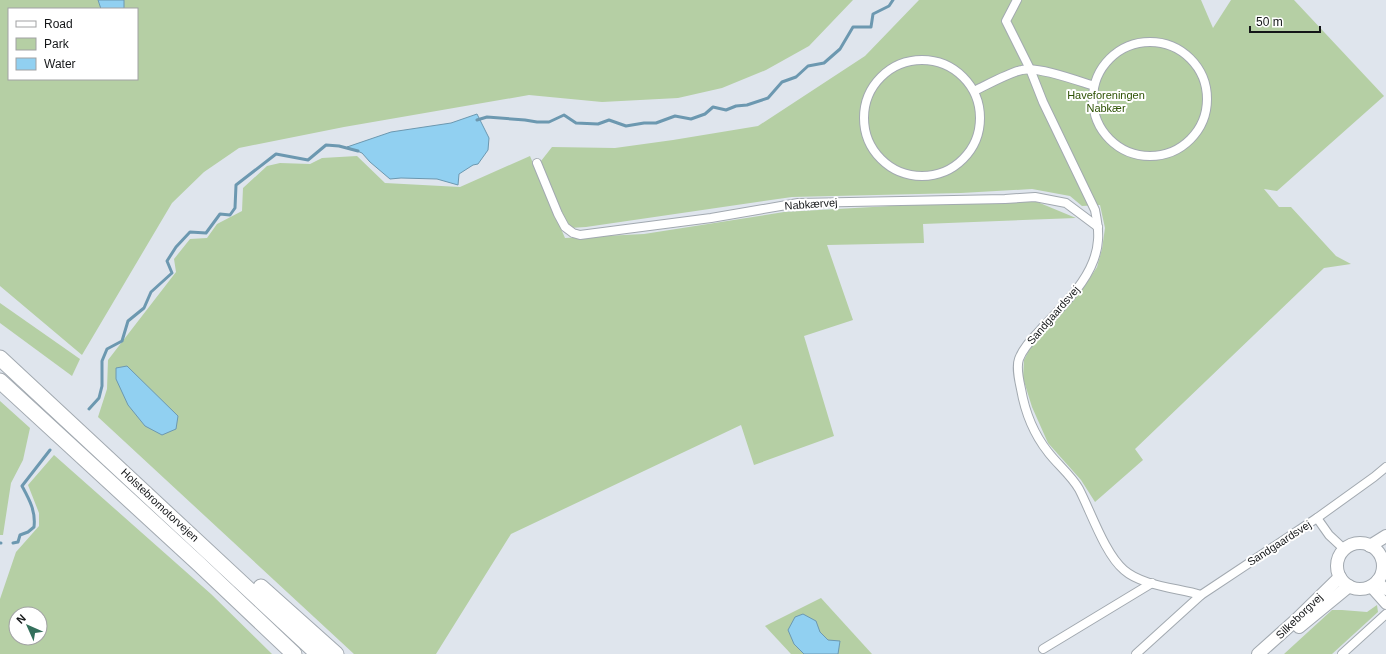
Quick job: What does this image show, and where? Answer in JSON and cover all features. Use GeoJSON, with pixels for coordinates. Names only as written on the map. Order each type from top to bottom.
{"type":"FeatureCollection","features":[{"type":"Feature","properties":{"kind":"highway","name":"Holstebromotorvejen"},"geometry":{"type":"LineString","coordinates":[[0,358],[318,654]]}},
{"type":"Feature","properties":{"kind":"highway","name":"Holstebromotorvejen"},"geometry":{"type":"LineString","coordinates":[[0,381],[199,564],[294,654]]}},
{"type":"Feature","properties":{"kind":"highway"},"geometry":{"type":"LineString","coordinates":[[94,444],[154,490],[336,654]]}},
{"type":"Feature","properties":{"kind":"highway"},"geometry":{"type":"LineString","coordinates":[[199,564],[222,593],[281,654]]}},
{"type":"Feature","properties":{"kind":"main road"},"geometry":{"type":"LineString","coordinates":[[1370,546],[1386,536]]}},
{"type":"Feature","properties":{"kind":"main road"},"geometry":{"type":"LineString","coordinates":[[1355,543],[1362,543],[1370,546],[1384,555],[1380,576],[1374,583],[1356,589],[1343,582],[1340,577],[1337,570],[1338,557],[1344,549],[1355,543]]}},
{"type":"Feature","properties":{"kind":"main road","name":"Silkeborgvej"},"geometry":{"type":"LineString","coordinates":[[1258,654],[1296,620],[1330,585],[1340,577]]}},
{"type":"Feature","properties":{"kind":"main road","name":"Silkeborgvej"},"geometry":{"type":"LineString","coordinates":[[1269,654],[1300,625],[1349,586]]}},
{"type":"Feature","properties":{"kind":"street","name":"Sandgaardsvej"},"geometry":{"type":"LineString","coordinates":[[1017,0],[1006,21],[1030,69],[1043,102],[1095,210],[1098,227],[1098,241],[1095,256],[1088,273],[1027,345],[1019,360],[1019,378],[1024,404],[1034,431],[1048,452],[1078,487],[1112,555],[1124,570],[1136,578],[1152,583],[1201,594]]}},
{"type":"Feature","properties":{"kind":"street"},"geometry":{"type":"LineString","coordinates":[[1141,42],[1158,42],[1175,47],[1189,56],[1199,70],[1206,85],[1207,102],[1203,119],[1195,134],[1182,146],[1167,153],[1150,156],[1134,153],[1118,146],[1106,134],[1097,120],[1094,109],[1094,86],[1100,70],[1111,57],[1120,50],[1141,42]]}},
{"type":"Feature","properties":{"kind":"street"},"geometry":{"type":"LineString","coordinates":[[925,60],[944,64],[962,75],[974,91],[980,110],[980,117],[979,131],[971,150],[957,164],[939,174],[919,176],[900,172],[882,161],[870,145],[864,126],[865,105],[873,86],[886,72],[898,65],[904,62],[925,60]]}},
{"type":"Feature","properties":{"kind":"street"},"geometry":{"type":"LineString","coordinates":[[974,91],[1020,70],[1030,69],[1062,76],[1094,86]]}},
{"type":"Feature","properties":{"kind":"street","name":"Nabkærvej"},"geometry":{"type":"LineString","coordinates":[[537,163],[565,227],[573,233],[580,235],[710,218],[798,203],[1035,197],[1066,203],[1098,227]]}},
{"type":"Feature","properties":{"kind":"street","name":"Sandgaardsvej"},"geometry":{"type":"LineString","coordinates":[[1136,654],[1201,594],[1317,518],[1386,467]]}},
{"type":"Feature","properties":{"kind":"street"},"geometry":{"type":"LineString","coordinates":[[1317,518],[1329,535],[1344,549]]}},
{"type":"Feature","properties":{"kind":"street"},"geometry":{"type":"LineString","coordinates":[[1043,649],[1152,583]]}},
{"type":"Feature","properties":{"kind":"street"},"geometry":{"type":"LineString","coordinates":[[1374,583],[1386,590]]}},
{"type":"Feature","properties":{"kind":"street"},"geometry":{"type":"LineString","coordinates":[[1374,583],[1386,604]]}},
{"type":"Feature","properties":{"kind":"street"},"geometry":{"type":"LineString","coordinates":[[1342,654],[1386,614]]}},
{"type":"Feature","properties":{"kind":"green space"},"geometry":{"type":"Polygon","coordinates":[[[0,0],[853,0],[809,46],[766,70],[722,88],[678,98],[602,102],[529,95],[344,127],[239,148],[204,172],[172,203],[82,355],[0,286],[0,0]]]}},
{"type":"Feature","properties":{"kind":"green space","name":"Haveforeningen Nabkær"},"geometry":{"type":"Polygon","coordinates":[[[919,0],[1201,0],[1213,28],[1231,0],[1294,0],[1384,96],[1277,191],[1264,189],[1279,207],[1291,207],[1336,256],[1351,264],[1324,268],[1135,449],[1143,460],[1095,502],[1081,480],[1048,443],[1032,407],[1023,378],[1024,360],[1030,348],[1088,281],[1097,267],[1102,249],[1105,228],[1100,205],[1082,206],[1070,196],[1032,189],[961,193],[792,197],[586,227],[570,228],[560,212],[541,161],[552,147],[615,148],[758,126],[865,56],[919,0]]]}},
{"type":"Feature","properties":{"kind":"green space"},"geometry":{"type":"Polygon","coordinates":[[[357,156],[385,183],[460,187],[530,156],[565,238],[644,234],[784,212],[908,205],[1035,201],[1076,218],[923,224],[924,243],[827,245],[853,320],[804,336],[834,436],[754,465],[741,425],[511,534],[436,654],[354,654],[98,417],[107,389],[108,360],[176,272],[174,259],[190,239],[207,238],[217,224],[242,211],[243,188],[267,166],[280,163],[310,164],[322,158],[357,156]]]}},
{"type":"Feature","properties":{"kind":"green space"},"geometry":{"type":"Polygon","coordinates":[[[0,303],[80,359],[72,376],[0,323],[0,303]]]}},
{"type":"Feature","properties":{"kind":"green space"},"geometry":{"type":"Polygon","coordinates":[[[0,401],[30,428],[23,460],[11,483],[3,535],[0,535],[0,401]]]}},
{"type":"Feature","properties":{"kind":"green space"},"geometry":{"type":"Polygon","coordinates":[[[54,455],[211,594],[272,654],[0,654],[0,599],[16,552],[39,526],[39,513],[28,485],[54,455]]]}},
{"type":"Feature","properties":{"kind":"green space"},"geometry":{"type":"Polygon","coordinates":[[[821,598],[872,654],[791,654],[765,626],[821,598]]]}},
{"type":"Feature","properties":{"kind":"green space"},"geometry":{"type":"Polygon","coordinates":[[[1377,605],[1378,612],[1332,654],[1284,654],[1332,610],[1367,612],[1377,605]]]}},
{"type":"Feature","properties":{"kind":"water"},"geometry":{"type":"Polygon","coordinates":[[[98,0],[124,0],[124,8],[101,8],[98,0]]]}},
{"type":"Feature","properties":{"kind":"water"},"geometry":{"type":"Polygon","coordinates":[[[477,114],[489,138],[488,150],[478,164],[473,165],[459,174],[458,185],[437,179],[390,179],[362,153],[347,147],[391,132],[451,123],[477,114]]]}},
{"type":"Feature","properties":{"kind":"water"},"geometry":{"type":"Polygon","coordinates":[[[127,366],[178,416],[176,429],[162,435],[145,426],[128,405],[116,379],[116,368],[127,366]]]}},
{"type":"Feature","properties":{"kind":"water"},"geometry":{"type":"Polygon","coordinates":[[[803,614],[816,621],[820,632],[828,640],[840,641],[838,654],[804,654],[794,644],[788,630],[795,617],[803,614]]]}},
{"type":"Feature","properties":{"kind":"waterway"},"geometry":{"type":"LineString","coordinates":[[477,120],[487,117],[549,122],[564,115],[576,123],[598,124],[609,120],[626,126],[656,123],[675,116],[691,119],[705,114],[713,107],[726,110],[736,106],[747,105],[768,98],[782,82],[796,77],[808,66],[824,63],[840,49],[853,27],[871,27],[873,14],[889,6],[893,0]]}},
{"type":"Feature","properties":{"kind":"waterway"},"geometry":{"type":"LineString","coordinates":[[89,409],[99,398],[102,386],[102,361],[107,349],[122,341],[128,321],[144,308],[151,292],[172,273],[167,261],[176,247],[190,232],[206,233],[220,214],[230,215],[235,208],[236,185],[276,154],[308,160],[326,145],[339,146],[358,151]]}},
{"type":"Feature","properties":{"kind":"waterway"},"geometry":{"type":"LineString","coordinates":[[13,543],[18,542],[20,535],[28,532],[34,527],[33,510],[22,486],[50,450]]}}]}
